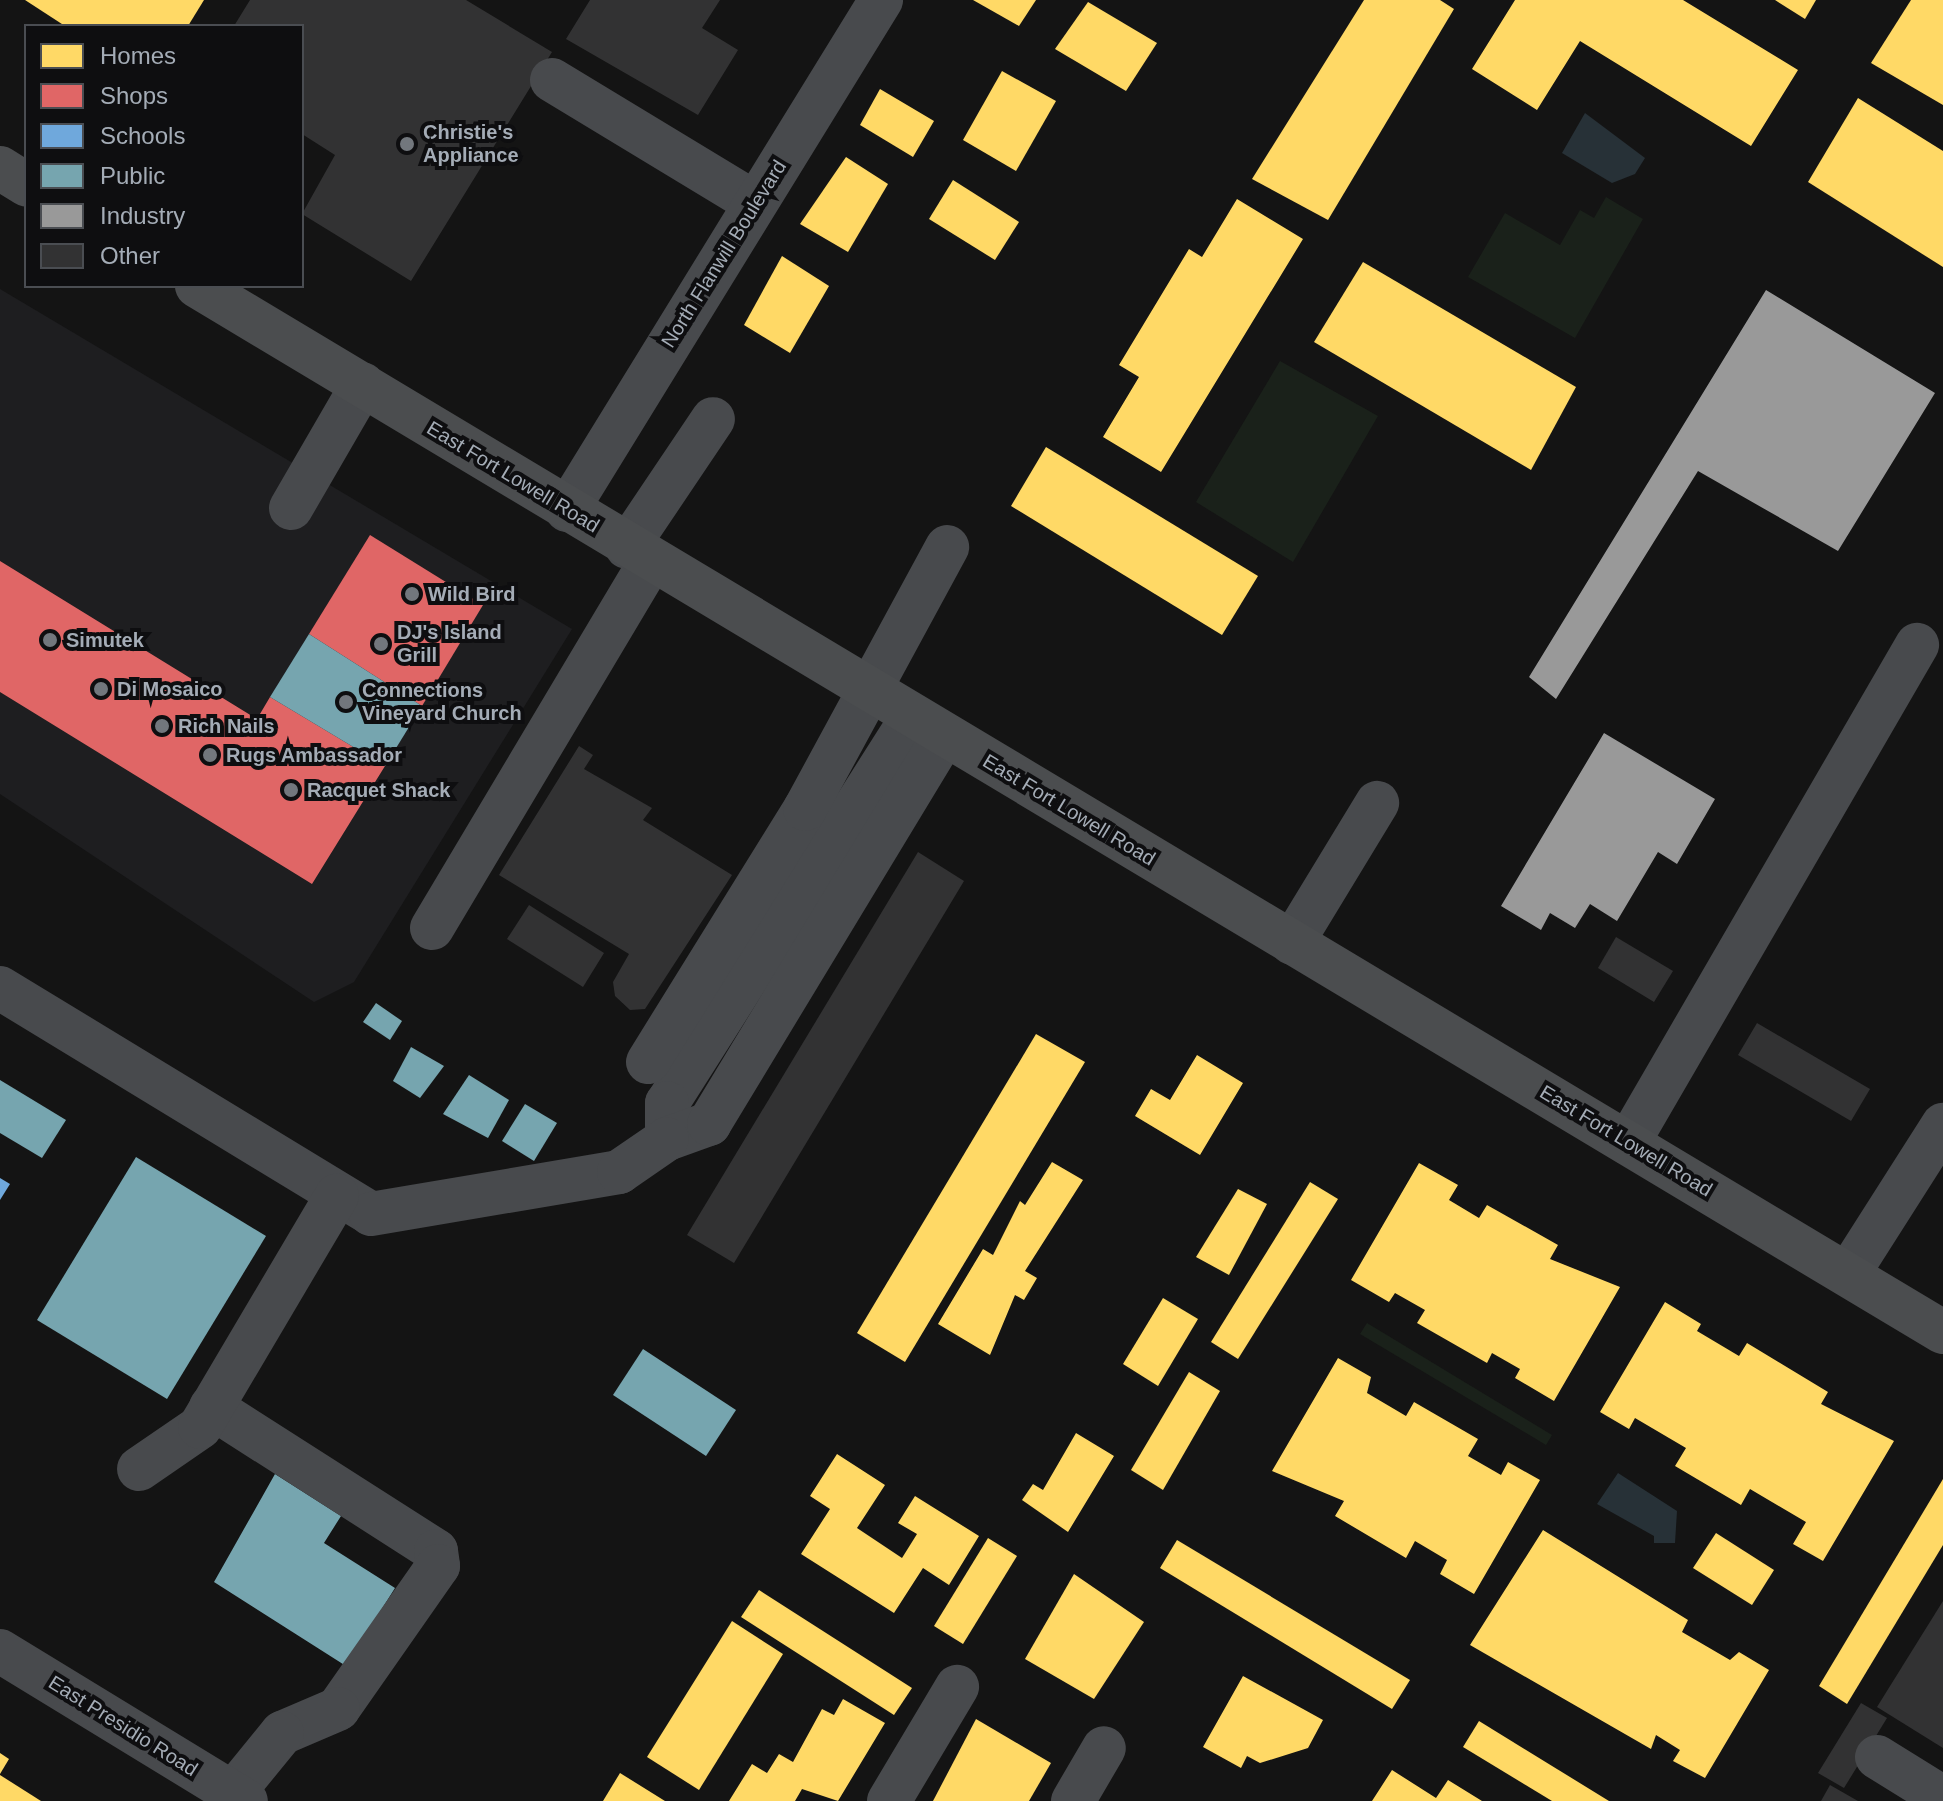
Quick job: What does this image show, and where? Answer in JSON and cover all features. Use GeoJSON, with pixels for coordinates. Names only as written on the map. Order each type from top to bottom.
{"type":"FeatureCollection","features":[{"type":"Feature","properties":{"kind":"main road","name":"East Fort Lowell Road"},"geometry":{"type":"LineString","coordinates":[[200,288],[639,554],[1943,1332]]}},
{"type":"Feature","properties":{"kind":"street","name":"North Flanwill Boulevard"},"geometry":{"type":"LineString","coordinates":[[567,510],[881,0]]}},
{"type":"Feature","properties":{"kind":"street"},"geometry":{"type":"LineString","coordinates":[[552,80],[755,203]]}},
{"type":"Feature","properties":{"kind":"street"},"geometry":{"type":"LineString","coordinates":[[291,508],[363,384]]}},
{"type":"Feature","properties":{"kind":"street"},"geometry":{"type":"LineString","coordinates":[[432,928],[713,419]]}},
{"type":"Feature","properties":{"kind":"street"},"geometry":{"type":"LineString","coordinates":[[648,1062],[805,809],[867,689],[947,547]]}},
{"type":"Feature","properties":{"kind":"street"},"geometry":{"type":"LineString","coordinates":[[1628,1143],[1917,645]]}},
{"type":"Feature","properties":{"kind":"street"},"geometry":{"type":"LineString","coordinates":[[0,988],[371,1214],[619,1172],[667,1139],[667,1103],[929,726]]}},
{"type":"Feature","properties":{"kind":"street"},"geometry":{"type":"LineString","coordinates":[[1292,943],[1377,803]]}},
{"type":"Feature","properties":{"kind":"street"},"geometry":{"type":"LineString","coordinates":[[1848,1274],[1943,1125]]}},
{"type":"Feature","properties":{"kind":"street"},"geometry":{"type":"LineString","coordinates":[[139,1469],[200,1427],[337,1195]]}},
{"type":"Feature","properties":{"kind":"street"},"geometry":{"type":"LineString","coordinates":[[211,1407],[436,1551],[438,1566],[338,1709],[282,1733],[240,1797]]}},
{"type":"Feature","properties":{"kind":"street","name":"East Presidio Road"},"geometry":{"type":"LineString","coordinates":[[0,1651],[240,1797]]}},
{"type":"Feature","properties":{"kind":"street"},"geometry":{"type":"LineString","coordinates":[[889,1801],[957,1687]]}},
{"type":"Feature","properties":{"kind":"street"},"geometry":{"type":"LineString","coordinates":[[1073,1801],[1104,1748]]}},
{"type":"Feature","properties":{"kind":"street"},"geometry":{"type":"LineString","coordinates":[[1877,1757],[1943,1798]]}},
{"type":"Feature","properties":{"kind":"shaded area"},"geometry":{"type":"Polygon","coordinates":[[[1585,113],[1645,158],[1635,174],[1612,183],[1562,153],[1585,113]]]}},
{"type":"Feature","properties":{"kind":"shaded area"},"geometry":{"type":"Polygon","coordinates":[[[1606,197],[1643,219],[1575,338],[1468,277],[1505,213],[1560,245],[1580,210],[1594,218],[1606,197]]]}},
{"type":"Feature","properties":{"kind":"shaded area"},"geometry":{"type":"Polygon","coordinates":[[[0,289],[572,629],[354,982],[314,1002],[0,794],[0,289]]]}},
{"type":"Feature","properties":{"kind":"shaded area"},"geometry":{"type":"Polygon","coordinates":[[[1280,361],[1378,416],[1293,562],[1196,502],[1280,361]]]}},
{"type":"Feature","properties":{"kind":"shaded area"},"geometry":{"type":"Polygon","coordinates":[[[1367,1323],[1552,1435],[1546,1445],[1360,1334],[1367,1323]]]}},
{"type":"Feature","properties":{"kind":"shaded area"},"geometry":{"type":"Polygon","coordinates":[[[1618,1473],[1677,1511],[1675,1543],[1654,1543],[1654,1536],[1597,1504],[1618,1473]]]}},
{"type":"Feature","properties":{"kind":"building: Homes"},"geometry":{"type":"Polygon","coordinates":[[[25,0],[204,0],[189,24],[62,24],[25,0]]]}},
{"type":"Feature","properties":{"kind":"building: Homes"},"geometry":{"type":"Polygon","coordinates":[[[973,0],[1036,0],[1019,26],[973,0]]]}},
{"type":"Feature","properties":{"kind":"building: Homes"},"geometry":{"type":"Polygon","coordinates":[[[1364,0],[1440,0],[1454,9],[1328,220],[1252,179],[1364,0]]]}},
{"type":"Feature","properties":{"kind":"building: Homes"},"geometry":{"type":"Polygon","coordinates":[[[1515,0],[1683,0],[1798,70],[1751,146],[1580,41],[1537,110],[1472,69],[1515,0]]]}},
{"type":"Feature","properties":{"kind":"building: Homes"},"geometry":{"type":"Polygon","coordinates":[[[1775,0],[1816,0],[1805,19],[1775,0]]]}},
{"type":"Feature","properties":{"kind":"building: Homes"},"geometry":{"type":"Polygon","coordinates":[[[1911,0],[1943,0],[1943,105],[1871,63],[1911,0]]]}},
{"type":"Feature","properties":{"kind":"building: Homes"},"geometry":{"type":"Polygon","coordinates":[[[1088,2],[1157,43],[1126,91],[1055,49],[1088,2]]]}},
{"type":"Feature","properties":{"kind":"building: Homes"},"geometry":{"type":"Polygon","coordinates":[[[1002,71],[1056,101],[1016,171],[963,140],[1002,71]]]}},
{"type":"Feature","properties":{"kind":"building: Homes"},"geometry":{"type":"Polygon","coordinates":[[[880,89],[934,121],[913,157],[860,125],[880,89]]]}},
{"type":"Feature","properties":{"kind":"building: Homes"},"geometry":{"type":"Polygon","coordinates":[[[1858,98],[1943,151],[1943,267],[1808,182],[1858,98]]]}},
{"type":"Feature","properties":{"kind":"building: Homes"},"geometry":{"type":"Polygon","coordinates":[[[846,157],[888,184],[848,252],[800,224],[846,157]]]}},
{"type":"Feature","properties":{"kind":"building: Homes"},"geometry":{"type":"Polygon","coordinates":[[[953,180],[1019,222],[995,260],[929,219],[953,180]]]}},
{"type":"Feature","properties":{"kind":"building: Homes"},"geometry":{"type":"Polygon","coordinates":[[[1237,199],[1303,239],[1161,472],[1103,437],[1139,377],[1119,365],[1189,249],[1202,257],[1237,199]]]}},
{"type":"Feature","properties":{"kind":"building: Homes"},"geometry":{"type":"Polygon","coordinates":[[[782,256],[829,286],[790,353],[744,325],[782,256]]]}},
{"type":"Feature","properties":{"kind":"building: Homes"},"geometry":{"type":"Polygon","coordinates":[[[1363,262],[1576,387],[1531,470],[1314,342],[1363,262]]]}},
{"type":"Feature","properties":{"kind":"building: Homes"},"geometry":{"type":"Polygon","coordinates":[[[1046,447],[1258,576],[1222,635],[1011,506],[1046,447]]]}},
{"type":"Feature","properties":{"kind":"building: Homes"},"geometry":{"type":"Polygon","coordinates":[[[1036,1034],[1085,1062],[905,1362],[857,1333],[1036,1034]]]}},
{"type":"Feature","properties":{"kind":"building: Homes"},"geometry":{"type":"Polygon","coordinates":[[[1197,1055],[1243,1083],[1200,1155],[1135,1116],[1151,1089],[1170,1100],[1197,1055]]]}},
{"type":"Feature","properties":{"kind":"building: Homes"},"geometry":{"type":"Polygon","coordinates":[[[1052,1162],[1083,1180],[1025,1271],[1037,1278],[1024,1300],[1015,1295],[990,1355],[938,1324],[983,1249],[993,1255],[1020,1201],[1025,1205],[1052,1162]]]}},
{"type":"Feature","properties":{"kind":"building: Homes"},"geometry":{"type":"Polygon","coordinates":[[[1419,1163],[1458,1185],[1449,1200],[1479,1218],[1487,1205],[1558,1245],[1550,1259],[1620,1287],[1554,1401],[1515,1378],[1520,1369],[1492,1353],[1487,1363],[1417,1323],[1425,1310],[1395,1293],[1389,1302],[1351,1280],[1419,1163]]]}},
{"type":"Feature","properties":{"kind":"building: Homes"},"geometry":{"type":"Polygon","coordinates":[[[1310,1182],[1338,1199],[1238,1359],[1211,1342],[1310,1182]]]}},
{"type":"Feature","properties":{"kind":"building: Homes"},"geometry":{"type":"Polygon","coordinates":[[[1238,1189],[1267,1204],[1229,1275],[1196,1257],[1238,1189]]]}},
{"type":"Feature","properties":{"kind":"building: Homes"},"geometry":{"type":"Polygon","coordinates":[[[1163,1298],[1198,1319],[1158,1386],[1123,1364],[1163,1298]]]}},
{"type":"Feature","properties":{"kind":"building: Homes"},"geometry":{"type":"Polygon","coordinates":[[[1665,1302],[1701,1324],[1697,1331],[1739,1356],[1747,1343],[1828,1392],[1821,1404],[1894,1441],[1823,1561],[1793,1544],[1806,1522],[1750,1489],[1741,1505],[1675,1466],[1686,1448],[1635,1418],[1629,1429],[1600,1412],[1665,1302]]]}},
{"type":"Feature","properties":{"kind":"building: Homes"},"geometry":{"type":"Polygon","coordinates":[[[1338,1358],[1371,1377],[1367,1393],[1406,1416],[1414,1402],[1478,1439],[1468,1456],[1501,1475],[1508,1462],[1540,1480],[1474,1594],[1440,1574],[1447,1560],[1415,1541],[1406,1558],[1335,1516],[1344,1501],[1272,1471],[1338,1358]]]}},
{"type":"Feature","properties":{"kind":"building: Homes"},"geometry":{"type":"Polygon","coordinates":[[[1189,1372],[1220,1391],[1163,1490],[1131,1470],[1189,1372]]]}},
{"type":"Feature","properties":{"kind":"building: Homes"},"geometry":{"type":"Polygon","coordinates":[[[1076,1433],[1114,1456],[1068,1532],[1022,1500],[1033,1484],[1043,1490],[1076,1433]]]}},
{"type":"Feature","properties":{"kind":"building: Homes"},"geometry":{"type":"Polygon","coordinates":[[[837,1454],[885,1485],[857,1528],[902,1558],[917,1534],[898,1523],[915,1496],[979,1536],[949,1585],[923,1568],[894,1613],[801,1554],[830,1509],[810,1496],[837,1454]]]}},
{"type":"Feature","properties":{"kind":"building: Homes"},"geometry":{"type":"Polygon","coordinates":[[[1943,1479],[1943,1545],[1847,1704],[1819,1686],[1943,1479]]]}},
{"type":"Feature","properties":{"kind":"building: Homes"},"geometry":{"type":"Polygon","coordinates":[[[1543,1530],[1688,1620],[1682,1632],[1730,1660],[1739,1652],[1769,1670],[1705,1778],[1673,1761],[1680,1750],[1656,1735],[1651,1749],[1470,1645],[1543,1530]]]}},
{"type":"Feature","properties":{"kind":"building: Homes"},"geometry":{"type":"Polygon","coordinates":[[[1716,1533],[1774,1570],[1752,1605],[1693,1568],[1716,1533]]]}},
{"type":"Feature","properties":{"kind":"building: Homes"},"geometry":{"type":"Polygon","coordinates":[[[988,1538],[1017,1556],[963,1644],[934,1626],[988,1538]]]}},
{"type":"Feature","properties":{"kind":"building: Homes"},"geometry":{"type":"Polygon","coordinates":[[[1177,1540],[1410,1680],[1392,1709],[1160,1568],[1177,1540]]]}},
{"type":"Feature","properties":{"kind":"building: Homes"},"geometry":{"type":"Polygon","coordinates":[[[1074,1574],[1144,1622],[1094,1699],[1025,1659],[1074,1574]]]}},
{"type":"Feature","properties":{"kind":"building: Homes"},"geometry":{"type":"Polygon","coordinates":[[[759,1590],[912,1688],[894,1715],[741,1617],[759,1590]]]}},
{"type":"Feature","properties":{"kind":"building: Homes"},"geometry":{"type":"Polygon","coordinates":[[[732,1621],[783,1654],[699,1790],[647,1757],[732,1621]]]}},
{"type":"Feature","properties":{"kind":"building: Homes"},"geometry":{"type":"Polygon","coordinates":[[[1243,1676],[1323,1720],[1308,1748],[1260,1763],[1247,1756],[1241,1768],[1203,1747],[1243,1676]]]}},
{"type":"Feature","properties":{"kind":"building: Homes"},"geometry":{"type":"Polygon","coordinates":[[[843,1699],[885,1723],[838,1801],[802,1789],[795,1801],[729,1801],[752,1764],[767,1773],[779,1754],[793,1762],[822,1709],[834,1715],[843,1699]]]}},
{"type":"Feature","properties":{"kind":"building: Homes"},"geometry":{"type":"Polygon","coordinates":[[[976,1719],[1051,1763],[1029,1801],[933,1801],[976,1719]]]}},
{"type":"Feature","properties":{"kind":"building: Homes"},"geometry":{"type":"Polygon","coordinates":[[[1479,1721],[1609,1801],[1552,1801],[1463,1747],[1479,1721]]]}},
{"type":"Feature","properties":{"kind":"building: Homes"},"geometry":{"type":"Polygon","coordinates":[[[0,1753],[9,1759],[0,1774],[0,1753]]]}},
{"type":"Feature","properties":{"kind":"building: Homes"},"geometry":{"type":"Polygon","coordinates":[[[1392,1770],[1436,1798],[1448,1780],[1482,1801],[1372,1801],[1392,1770]]]}},
{"type":"Feature","properties":{"kind":"building: Homes"},"geometry":{"type":"Polygon","coordinates":[[[620,1773],[665,1801],[603,1801],[620,1773]]]}},
{"type":"Feature","properties":{"kind":"building: Homes"},"geometry":{"type":"Polygon","coordinates":[[[0,1775],[41,1801],[0,1801],[0,1775]]]}},
{"type":"Feature","properties":{"kind":"building: Shops"},"geometry":{"type":"Polygon","coordinates":[[[370,535],[483,605],[422,706],[309,634],[370,535]]]}},
{"type":"Feature","properties":{"kind":"building: Shops"},"geometry":{"type":"Polygon","coordinates":[[[0,561],[257,719],[270,697],[385,766],[312,884],[0,692],[0,561]]]}},
{"type":"Feature","properties":{"kind":"building: Schools"},"geometry":{"type":"Polygon","coordinates":[[[0,1178],[10,1184],[0,1200],[0,1178]]]}},
{"type":"Feature","properties":{"kind":"building: Public","name":"Connections Vineyard Church"},"geometry":{"type":"Polygon","coordinates":[[[309,634],[422,706],[385,766],[270,697],[309,634]]]}},
{"type":"Feature","properties":{"kind":"building: Public"},"geometry":{"type":"Polygon","coordinates":[[[376,1003],[402,1021],[390,1040],[363,1022],[376,1003]]]}},
{"type":"Feature","properties":{"kind":"building: Public"},"geometry":{"type":"Polygon","coordinates":[[[411,1047],[444,1066],[420,1098],[393,1081],[411,1047]]]}},
{"type":"Feature","properties":{"kind":"building: Public"},"geometry":{"type":"Polygon","coordinates":[[[469,1075],[509,1100],[488,1138],[443,1114],[469,1075]]]}},
{"type":"Feature","properties":{"kind":"building: Public"},"geometry":{"type":"Polygon","coordinates":[[[0,1080],[66,1120],[42,1158],[0,1133],[0,1080]]]}},
{"type":"Feature","properties":{"kind":"building: Public"},"geometry":{"type":"Polygon","coordinates":[[[525,1104],[557,1123],[534,1161],[502,1141],[525,1104]]]}},
{"type":"Feature","properties":{"kind":"building: Public"},"geometry":{"type":"Polygon","coordinates":[[[136,1157],[266,1236],[167,1399],[37,1320],[136,1157]]]}},
{"type":"Feature","properties":{"kind":"building: Public"},"geometry":{"type":"Polygon","coordinates":[[[643,1349],[736,1410],[706,1456],[613,1395],[643,1349]]]}},
{"type":"Feature","properties":{"kind":"building: Public"},"geometry":{"type":"Polygon","coordinates":[[[275,1474],[341,1516],[324,1543],[395,1588],[346,1666],[214,1582],[275,1474]]]}},
{"type":"Feature","properties":{"kind":"building: Industry"},"geometry":{"type":"Polygon","coordinates":[[[1766,290],[1935,393],[1838,551],[1698,471],[1556,699],[1529,677],[1766,290]]]}},
{"type":"Feature","properties":{"kind":"building: Industry"},"geometry":{"type":"Polygon","coordinates":[[[1604,733],[1715,799],[1677,864],[1658,852],[1617,921],[1590,904],[1575,928],[1550,913],[1541,930],[1501,906],[1604,733]]]}},
{"type":"Feature","properties":{"kind":"building: Other","name":"Christie's Appliance"},"geometry":{"type":"Polygon","coordinates":[[[250,0],[466,0],[552,52],[411,281],[304,215],[335,155],[304,135],[304,24],[235,24],[250,0]]]}},
{"type":"Feature","properties":{"kind":"building: Other"},"geometry":{"type":"Polygon","coordinates":[[[590,0],[720,0],[702,28],[738,50],[698,115],[566,39],[590,0]]]}},
{"type":"Feature","properties":{"kind":"building: Other"},"geometry":{"type":"Polygon","coordinates":[[[579,746],[593,755],[584,769],[652,808],[643,820],[732,875],[645,1009],[630,1010],[615,996],[613,982],[629,954],[499,875],[579,746]]]}},
{"type":"Feature","properties":{"kind":"building: Other"},"geometry":{"type":"Polygon","coordinates":[[[918,852],[964,881],[734,1263],[687,1235],[918,852]]]}},
{"type":"Feature","properties":{"kind":"building: Other"},"geometry":{"type":"Polygon","coordinates":[[[529,905],[604,953],[583,987],[507,939],[529,905]]]}},
{"type":"Feature","properties":{"kind":"building: Other"},"geometry":{"type":"Polygon","coordinates":[[[1616,937],[1673,971],[1654,1002],[1598,968],[1616,937]]]}},
{"type":"Feature","properties":{"kind":"building: Other"},"geometry":{"type":"Polygon","coordinates":[[[1757,1023],[1870,1089],[1851,1121],[1738,1055],[1757,1023]]]}},
{"type":"Feature","properties":{"kind":"building: Other"},"geometry":{"type":"Polygon","coordinates":[[[1943,1601],[1943,1748],[1877,1707],[1943,1601]]]}},
{"type":"Feature","properties":{"kind":"building: Other"},"geometry":{"type":"Polygon","coordinates":[[[1861,1703],[1887,1718],[1844,1788],[1818,1773],[1861,1703]]]}},
{"type":"Feature","properties":{"kind":"building: Other"},"geometry":{"type":"Polygon","coordinates":[[[1830,1785],[1858,1801],[1821,1801],[1830,1785]]]}},
{"type":"Feature","properties":{"kind":"place","name":"Christie's Appliance"},"geometry":{"type":"Point","coordinates":[407,144]}},
{"type":"Feature","properties":{"kind":"place","name":"Wild Bird"},"geometry":{"type":"Point","coordinates":[412,594]}},
{"type":"Feature","properties":{"kind":"place","name":"Simutek"},"geometry":{"type":"Point","coordinates":[50,640]}},
{"type":"Feature","properties":{"kind":"place","name":"DJ's Island Grill"},"geometry":{"type":"Point","coordinates":[381,644]}},
{"type":"Feature","properties":{"kind":"place","name":"Di Mosaico"},"geometry":{"type":"Point","coordinates":[101,689]}},
{"type":"Feature","properties":{"kind":"place","name":"Connections Vineyard Church"},"geometry":{"type":"Point","coordinates":[346,702]}},
{"type":"Feature","properties":{"kind":"place","name":"Rich Nails"},"geometry":{"type":"Point","coordinates":[162,726]}},
{"type":"Feature","properties":{"kind":"place","name":"Rugs Ambassador"},"geometry":{"type":"Point","coordinates":[210,755]}},
{"type":"Feature","properties":{"kind":"place","name":"Racquet Shack"},"geometry":{"type":"Point","coordinates":[291,790]}}]}
